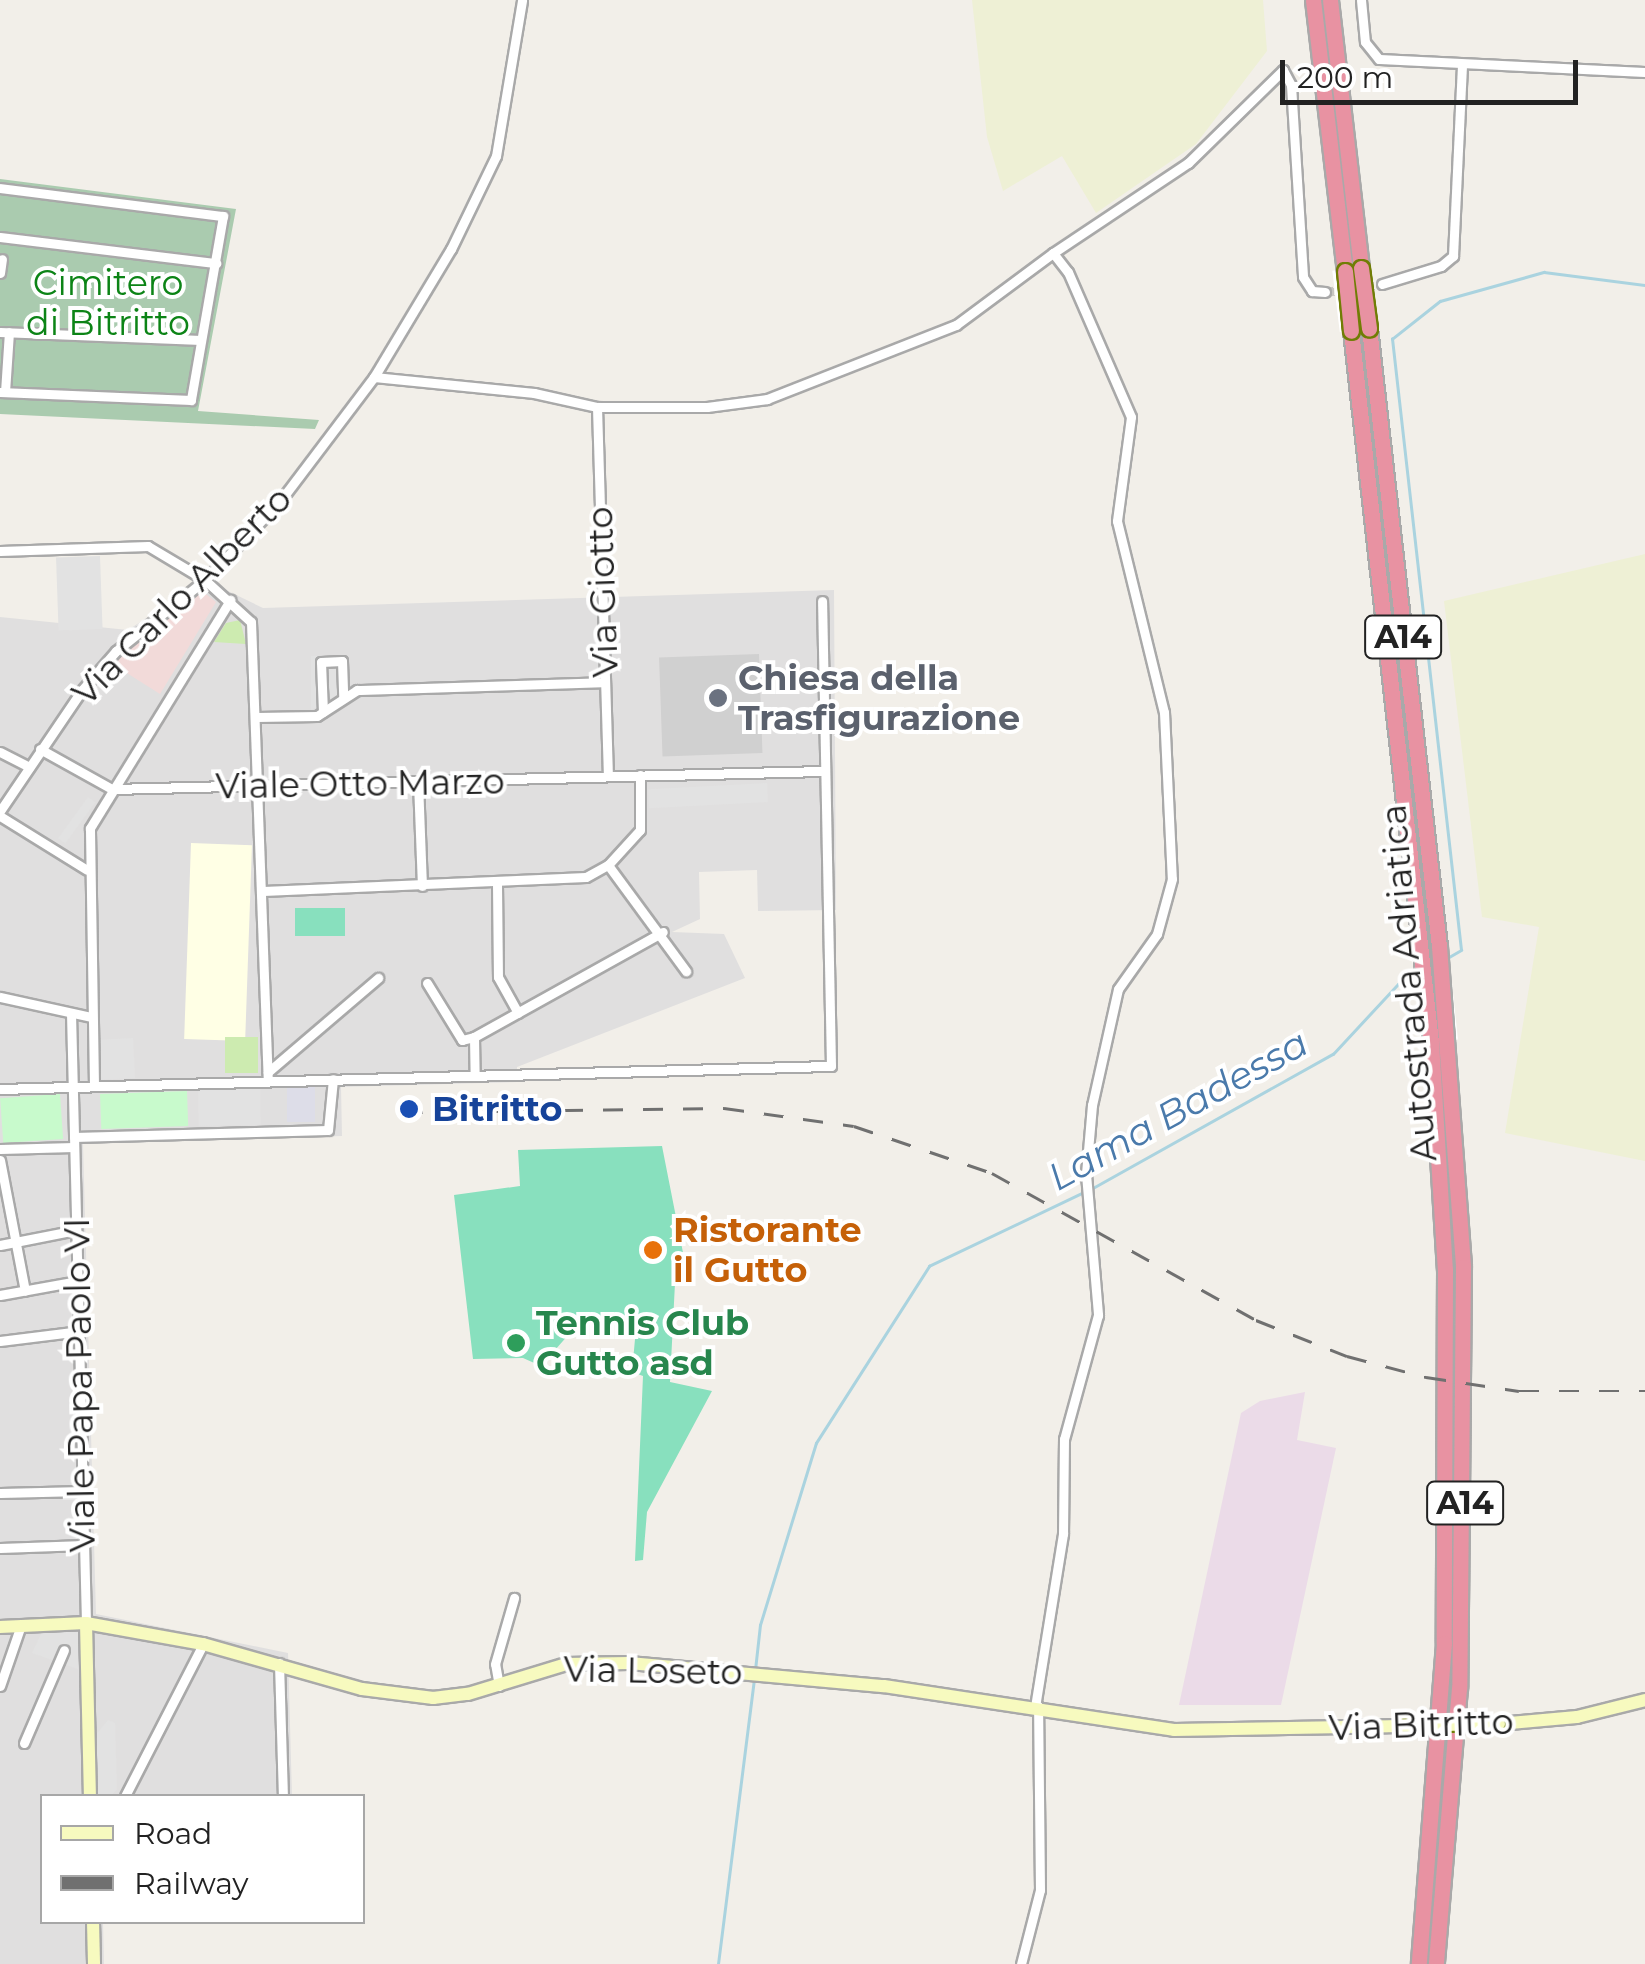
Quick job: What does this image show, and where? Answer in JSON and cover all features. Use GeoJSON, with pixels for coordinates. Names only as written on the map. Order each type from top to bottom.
{"type":"FeatureCollection","features":[{"type":"Feature","properties":{"kind":"highway","name":"Autostrada Adriatica"},"geometry":{"type":"LineString","coordinates":[[1313,0],[1353,269],[1369,328],[1438,946],[1448,1522],[1437,1774],[1418,1964]]}},
{"type":"Feature","properties":{"kind":"highway","name":"Autostrada Adriatica"},"geometry":{"type":"LineString","coordinates":[[1330,0],[1353,269],[1351,331],[1420,948],[1440,1041],[1463,1266],[1465,1527],[1460,1688],[1436,1964]]}},
{"type":"Feature","properties":{"kind":"main road","name":"Via Loseto"},"geometry":{"type":"LineString","coordinates":[[0,1626],[94,1624],[203,1644],[398,1695],[450,1696],[499,1686],[566,1664],[672,1666],[768,1673],[1036,1706],[1194,1731]]}},
{"type":"Feature","properties":{"kind":"main road"},"geometry":{"type":"LineString","coordinates":[[90,1794],[86,1643],[94,1624]]}},
{"type":"Feature","properties":{"kind":"main road","name":"Via Bitritto"},"geometry":{"type":"LineString","coordinates":[[1194,1731],[1499,1724],[1577,1717],[1645,1700]]}},
{"type":"Feature","properties":{"kind":"main road"},"geometry":{"type":"LineString","coordinates":[[94,1924],[94,1964]]}},
{"type":"Feature","properties":{"kind":"street","name":"Via Carlo Alberto"},"geometry":{"type":"LineString","coordinates":[[0,813],[40,750],[116,651],[205,580],[281,500],[374,377],[451,249],[496,156],[522,0]]}},
{"type":"Feature","properties":{"kind":"street"},"geometry":{"type":"LineString","coordinates":[[1360,0],[1371,54],[1462,64],[1645,72]]}},
{"type":"Feature","properties":{"kind":"street"},"geometry":{"type":"LineString","coordinates":[[1382,284],[1441,266],[1452,256],[1462,64]]}},
{"type":"Feature","properties":{"kind":"street"},"geometry":{"type":"LineString","coordinates":[[374,377],[534,393],[598,407],[708,407],[767,399],[956,325],[1053,253],[1188,163],[1283,70],[1291,85],[1303,277],[1312,291],[1325,292]]}},
{"type":"Feature","properties":{"kind":"street"},"geometry":{"type":"LineString","coordinates":[[0,188],[223,216],[192,400],[2,392],[4,332],[201,340]]}},
{"type":"Feature","properties":{"kind":"street"},"geometry":{"type":"LineString","coordinates":[[0,236],[216,263]]}},
{"type":"Feature","properties":{"kind":"street"},"geometry":{"type":"LineString","coordinates":[[1021,1964],[1040,1890],[1036,1706],[1063,1534],[1064,1439],[1098,1316],[1086,1174],[1092,1105],[1118,988],[1161,927],[1173,835],[1164,712],[1118,521],[1131,417],[1068,272],[1053,253]]}},
{"type":"Feature","properties":{"kind":"street"},"geometry":{"type":"LineString","coordinates":[[0,273],[2,259]]}},
{"type":"Feature","properties":{"kind":"street","name":"Via Giotto"},"geometry":{"type":"LineString","coordinates":[[598,407],[608,776]]}},
{"type":"Feature","properties":{"kind":"street"},"geometry":{"type":"LineString","coordinates":[[0,551],[148,546],[205,580],[251,622],[268,1076]]}},
{"type":"Feature","properties":{"kind":"street"},"geometry":{"type":"LineString","coordinates":[[94,1086],[87,870],[90,828],[230,600]]}},
{"type":"Feature","properties":{"kind":"street"},"geometry":{"type":"LineString","coordinates":[[0,1089],[268,1076],[333,1080],[831,1066],[822,601]]}},
{"type":"Feature","properties":{"kind":"street"},"geometry":{"type":"LineString","coordinates":[[322,712],[322,662],[342,661],[343,698]]}},
{"type":"Feature","properties":{"kind":"street"},"geometry":{"type":"LineString","coordinates":[[257,717],[322,712],[357,690],[606,682]]}},
{"type":"Feature","properties":{"kind":"street"},"geometry":{"type":"LineString","coordinates":[[40,750],[112,789]]}},
{"type":"Feature","properties":{"kind":"street"},"geometry":{"type":"LineString","coordinates":[[0,752],[29,767]]}},
{"type":"Feature","properties":{"kind":"street","name":"Viale Otto Marzo"},"geometry":{"type":"LineString","coordinates":[[112,789],[824,771]]}},
{"type":"Feature","properties":{"kind":"street"},"geometry":{"type":"LineString","coordinates":[[263,891],[566,882],[608,865],[640,830],[640,775]]}},
{"type":"Feature","properties":{"kind":"street"},"geometry":{"type":"LineString","coordinates":[[418,782],[422,886]]}},
{"type":"Feature","properties":{"kind":"street"},"geometry":{"type":"LineString","coordinates":[[0,788],[11,794]]}},
{"type":"Feature","properties":{"kind":"street"},"geometry":{"type":"LineString","coordinates":[[0,813],[87,870]]}},
{"type":"Feature","properties":{"kind":"street"},"geometry":{"type":"LineString","coordinates":[[608,865],[663,932],[686,971]]}},
{"type":"Feature","properties":{"kind":"street"},"geometry":{"type":"LineString","coordinates":[[497,884],[498,977],[518,1013]]}},
{"type":"Feature","properties":{"kind":"street"},"geometry":{"type":"LineString","coordinates":[[428,983],[462,1040],[474,1037],[663,932]]}},
{"type":"Feature","properties":{"kind":"street"},"geometry":{"type":"LineString","coordinates":[[268,1076],[378,978]]}},
{"type":"Feature","properties":{"kind":"street"},"geometry":{"type":"LineString","coordinates":[[0,997],[92,1017]]}},
{"type":"Feature","properties":{"kind":"street","name":"Viale Papa Paolo VI"},"geometry":{"type":"LineString","coordinates":[[71,1013],[84,1545],[94,1624]]}},
{"type":"Feature","properties":{"kind":"street"},"geometry":{"type":"LineString","coordinates":[[474,1037],[475,1076]]}},
{"type":"Feature","properties":{"kind":"street"},"geometry":{"type":"LineString","coordinates":[[0,1150],[74,1142],[328,1130],[333,1080]]}},
{"type":"Feature","properties":{"kind":"street"},"geometry":{"type":"LineString","coordinates":[[0,1160],[25,1291]]}},
{"type":"Feature","properties":{"kind":"street"},"geometry":{"type":"LineString","coordinates":[[0,1245],[76,1230]]}},
{"type":"Feature","properties":{"kind":"street"},"geometry":{"type":"LineString","coordinates":[[0,1295],[78,1281]]}},
{"type":"Feature","properties":{"kind":"street"},"geometry":{"type":"LineString","coordinates":[[0,1342],[80,1332]]}},
{"type":"Feature","properties":{"kind":"street"},"geometry":{"type":"LineString","coordinates":[[0,1493],[83,1491]]}},
{"type":"Feature","properties":{"kind":"street"},"geometry":{"type":"LineString","coordinates":[[0,1548],[84,1545]]}},
{"type":"Feature","properties":{"kind":"street"},"geometry":{"type":"LineString","coordinates":[[499,1686],[495,1664],[514,1598]]}},
{"type":"Feature","properties":{"kind":"street"},"geometry":{"type":"LineString","coordinates":[[0,1686],[21,1625]]}},
{"type":"Feature","properties":{"kind":"street"},"geometry":{"type":"LineString","coordinates":[[126,1794],[203,1644]]}},
{"type":"Feature","properties":{"kind":"street"},"geometry":{"type":"LineString","coordinates":[[24,1743],[64,1650]]}},
{"type":"Feature","properties":{"kind":"street"},"geometry":{"type":"LineString","coordinates":[[280,1663],[283,1794]]}},
{"type":"Feature","properties":{"kind":"shaded area"},"geometry":{"type":"Polygon","coordinates":[[[972,0],[1263,0],[1267,51],[1196,144],[1096,213],[1062,156],[1003,191],[987,137],[972,0]]]}},
{"type":"Feature","properties":{"kind":"shaded area"},"geometry":{"type":"Polygon","coordinates":[[[1645,554],[1645,1161],[1505,1133],[1539,927],[1482,917],[1444,601],[1645,554]]]}},
{"type":"Feature","properties":{"kind":"shaded area"},"geometry":{"type":"Polygon","coordinates":[[[100,556],[103,629],[59,630],[56,558],[100,556]]]}},
{"type":"Feature","properties":{"kind":"shaded area"},"geometry":{"type":"Polygon","coordinates":[[[205,580],[263,608],[834,590],[836,910],[758,911],[757,870],[699,872],[700,919],[672,932],[724,934],[745,978],[517,1067],[517,1082],[341,1087],[342,1136],[83,1144],[96,1614],[288,1653],[292,1794],[40,1794],[40,1924],[103,1924],[104,1964],[0,1964],[0,617],[128,630],[205,580]]]}},
{"type":"Feature","properties":{"kind":"shaded area"},"geometry":{"type":"Polygon","coordinates":[[[202,591],[216,602],[160,694],[111,663],[202,591]]]}},
{"type":"Feature","properties":{"kind":"shaded area"},"geometry":{"type":"Polygon","coordinates":[[[759,654],[762,753],[663,756],[659,657],[759,654]]]}},
{"type":"Feature","properties":{"kind":"shaded area"},"geometry":{"type":"Polygon","coordinates":[[[311,656],[345,656],[346,690],[311,710],[311,656]]]}},
{"type":"Feature","properties":{"kind":"shaded area"},"geometry":{"type":"Polygon","coordinates":[[[767,783],[768,802],[649,808],[648,789],[767,783]]]}},
{"type":"Feature","properties":{"kind":"shaded area"},"geometry":{"type":"Polygon","coordinates":[[[88,797],[95,802],[65,844],[58,838],[88,797]]]}},
{"type":"Feature","properties":{"kind":"shaded area"},"geometry":{"type":"Polygon","coordinates":[[[191,843],[252,845],[245,1041],[184,1039],[191,843]]]}},
{"type":"Feature","properties":{"kind":"shaded area"},"geometry":{"type":"Polygon","coordinates":[[[133,1038],[135,1078],[101,1080],[99,1040],[133,1038]]]}},
{"type":"Feature","properties":{"kind":"shaded area"},"geometry":{"type":"Polygon","coordinates":[[[260,1086],[261,1125],[199,1126],[198,1087],[260,1086]]]}},
{"type":"Feature","properties":{"kind":"shaded area"},"geometry":{"type":"Polygon","coordinates":[[[287,1087],[315,1087],[315,1122],[287,1122],[287,1087]]]}},
{"type":"Feature","properties":{"kind":"shaded area"},"geometry":{"type":"Polygon","coordinates":[[[1305,1392],[1297,1440],[1336,1448],[1281,1705],[1179,1705],[1241,1413],[1260,1401],[1305,1392]]]}},
{"type":"Feature","properties":{"kind":"shaded area"},"geometry":{"type":"Polygon","coordinates":[[[43,1630],[79,1632],[78,1669],[32,1653],[43,1630]]]}},
{"type":"Feature","properties":{"kind":"shaded area"},"geometry":{"type":"Polygon","coordinates":[[[108,1720],[115,1723],[117,1789],[113,1794],[97,1794],[95,1736],[108,1720]]]}},
{"type":"Feature","properties":{"kind":"green space","name":"Cimitero di Bitritto"},"geometry":{"type":"Polygon","coordinates":[[[0,179],[236,209],[198,411],[319,420],[315,429],[0,414],[0,179]]]}},
{"type":"Feature","properties":{"kind":"green space"},"geometry":{"type":"Polygon","coordinates":[[[240,620],[246,644],[214,642],[226,623],[240,620]]]}},
{"type":"Feature","properties":{"kind":"green space"},"geometry":{"type":"Polygon","coordinates":[[[295,908],[345,908],[345,936],[295,936],[295,908]]]}},
{"type":"Feature","properties":{"kind":"green space"},"geometry":{"type":"Polygon","coordinates":[[[225,1037],[258,1037],[258,1073],[225,1073],[225,1037]]]}},
{"type":"Feature","properties":{"kind":"green space"},"geometry":{"type":"Polygon","coordinates":[[[187,1091],[188,1126],[101,1129],[100,1094],[187,1091]]]}},
{"type":"Feature","properties":{"kind":"green space"},"geometry":{"type":"Polygon","coordinates":[[[60,1094],[63,1139],[3,1143],[0,1098],[60,1094]]]}},
{"type":"Feature","properties":{"kind":"green space","name":"Tennis Club Gutto asd"},"geometry":{"type":"Polygon","coordinates":[[[662,1146],[688,1278],[675,1283],[670,1382],[712,1391],[647,1512],[643,1560],[635,1561],[643,1376],[632,1372],[636,1328],[584,1317],[541,1366],[523,1358],[473,1359],[454,1195],[520,1186],[518,1150],[662,1146]]]}},
{"type":"Feature","properties":{"kind":"pier"},"geometry":{"type":"Polygon","coordinates":[[[1370,266],[1378,328],[1340,332],[1332,271],[1370,266]]]}},
{"type":"Feature","properties":{"kind":"pier"},"geometry":{"type":"Polygon","coordinates":[[[1448,945],[1458,1039],[1421,1043],[1411,949],[1448,945]]]}},
{"type":"Feature","properties":{"kind":"waterway","name":"Lama Badessa"},"geometry":{"type":"LineString","coordinates":[[1449,957],[1461,950],[1392,339],[1440,301],[1544,272],[1645,285]]}},
{"type":"Feature","properties":{"kind":"waterway","name":"Lama Badessa"},"geometry":{"type":"LineString","coordinates":[[1091,1189],[1333,1054],[1398,984],[1415,975]]}},
{"type":"Feature","properties":{"kind":"waterway","name":"Lama Badessa"},"geometry":{"type":"LineString","coordinates":[[755,1670],[760,1625],[816,1443],[929,1266],[1084,1192]]}},
{"type":"Feature","properties":{"kind":"waterway","name":"Lama Badessa"},"geometry":{"type":"LineString","coordinates":[[718,1964],[754,1678]]}},
{"type":"Feature","properties":{"kind":"tunnel"},"geometry":{"type":"LineString","coordinates":[[1325,292],[1382,284]]}},
{"type":"Feature","properties":{"kind":"railway"},"geometry":{"type":"LineString","coordinates":[[403,1112],[724,1108],[854,1126],[992,1173],[1256,1320],[1347,1356],[1426,1377],[1519,1391],[1645,1391]]}},
{"type":"Feature","properties":{"kind":"place","name":"Chiesa della Trasfigurazione"},"geometry":{"type":"Point","coordinates":[718,698]}},
{"type":"Feature","properties":{"kind":"place","name":"Bitritto"},"geometry":{"type":"Point","coordinates":[409,1109]}},
{"type":"Feature","properties":{"kind":"place","name":"Ristorante il Gutto"},"geometry":{"type":"Point","coordinates":[653,1250]}},
{"type":"Feature","properties":{"kind":"place","name":"Tennis Club Gutto asd"},"geometry":{"type":"Point","coordinates":[516,1343]}}]}
